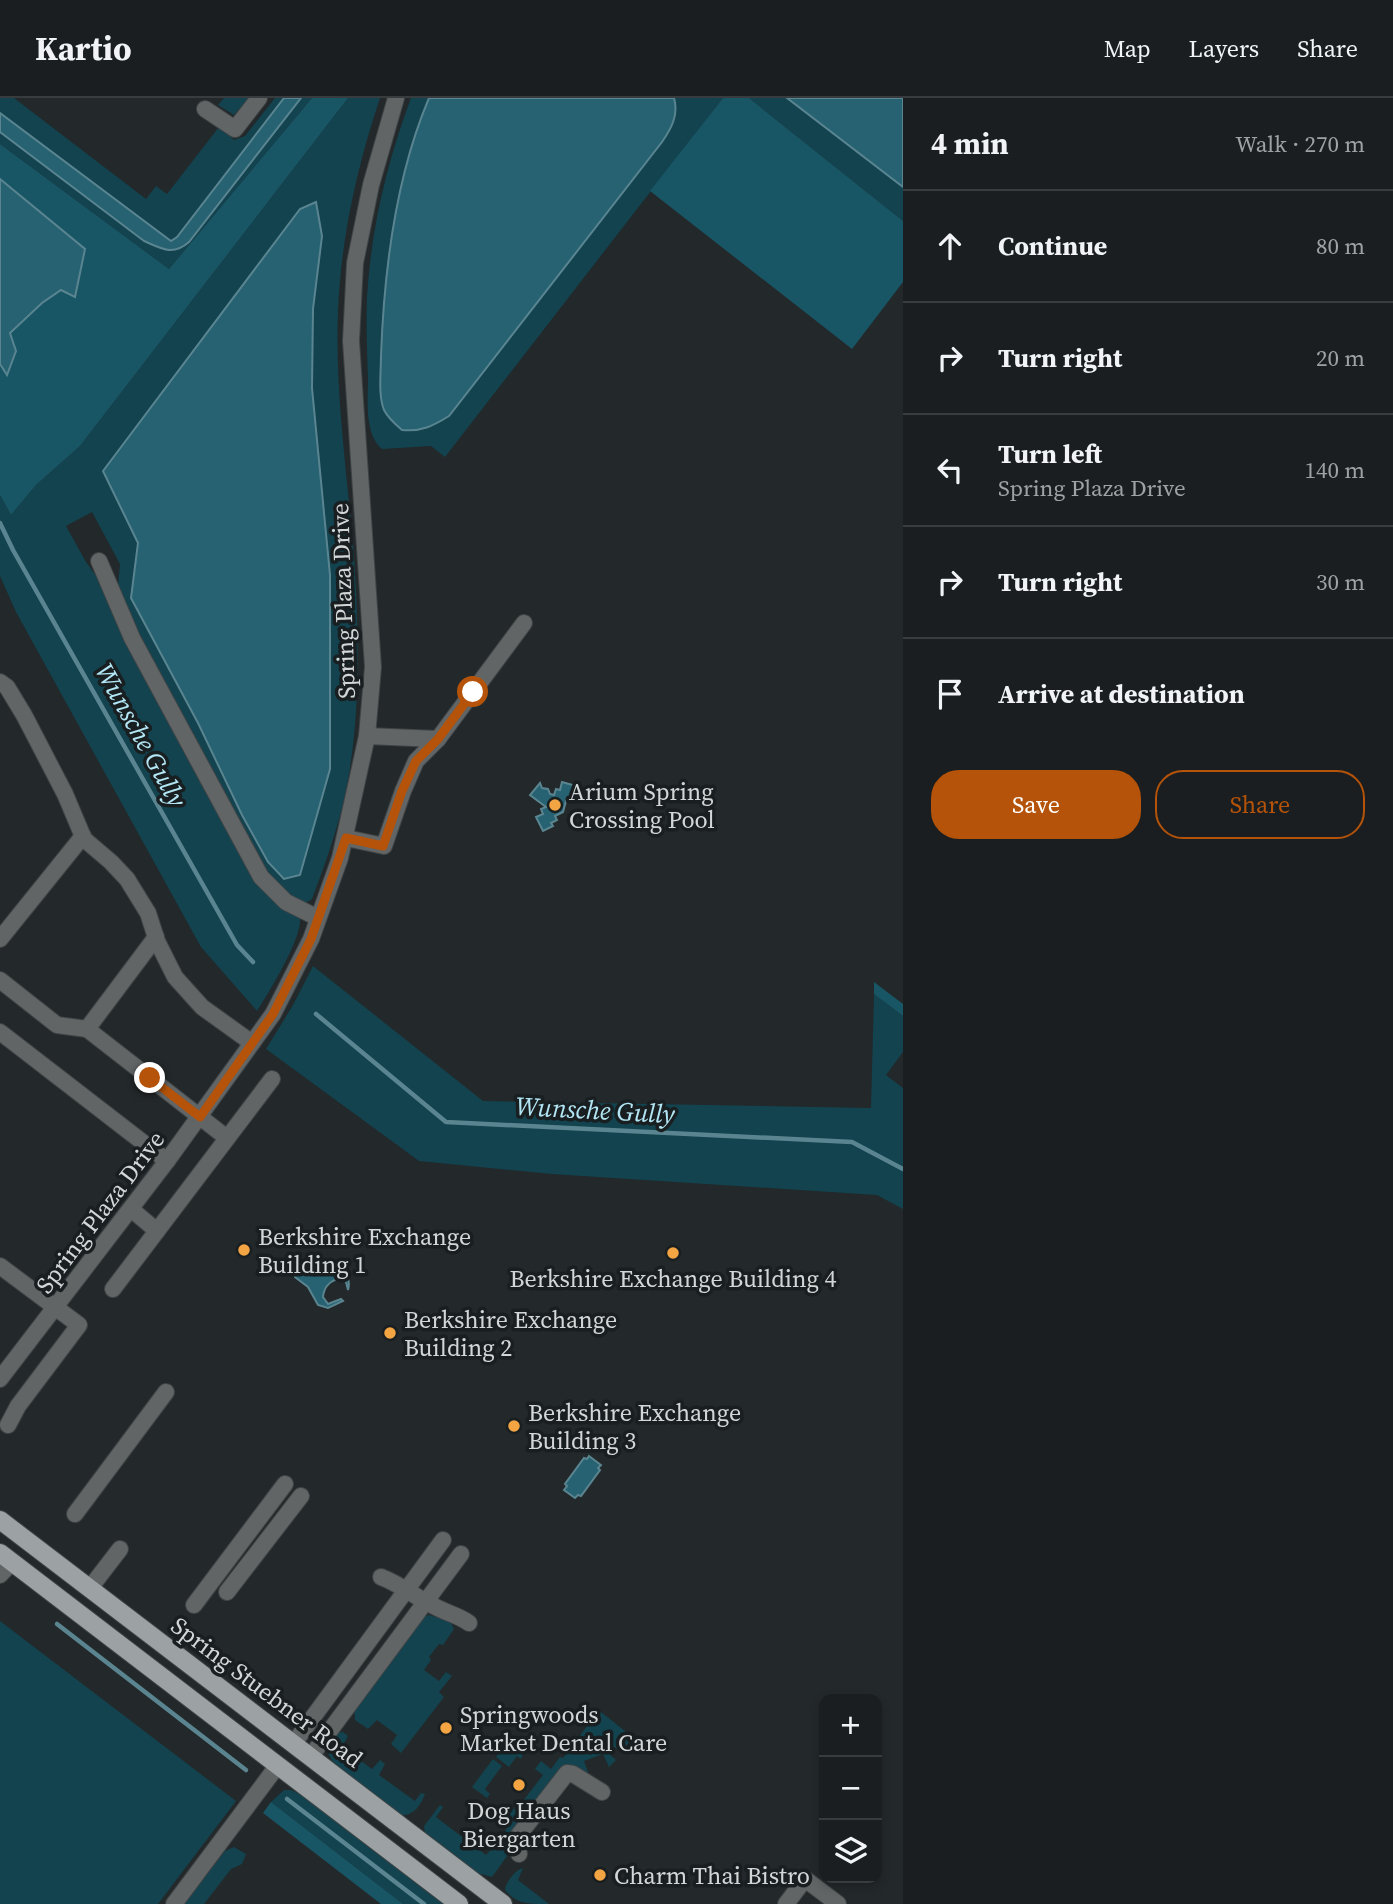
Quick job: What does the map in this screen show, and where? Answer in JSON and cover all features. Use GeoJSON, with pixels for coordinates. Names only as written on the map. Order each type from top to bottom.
{"type":"FeatureCollection","features":[{"type":"Feature","properties":{"kind":"main road","name":"Spring Stuebner Road"},"geometry":{"type":"LineString","coordinates":[[0,1520],[503,1904]]}},
{"type":"Feature","properties":{"kind":"main road","name":"Spring Stuebner Road"},"geometry":{"type":"LineString","coordinates":[[4,1563],[278,1765],[459,1904]]}},
{"type":"Feature","properties":{"kind":"main road"},"geometry":{"type":"LineString","coordinates":[[278,1765],[294,1743]]}},
{"type":"Feature","properties":{"kind":"main road"},"geometry":{"type":"LineString","coordinates":[[278,1765],[311,1756]]}},
{"type":"Feature","properties":{"kind":"street"},"geometry":{"type":"LineString","coordinates":[[205,109],[235,130],[259,98]]}},
{"type":"Feature","properties":{"kind":"street","name":"Spring Plaza Drive"},"geometry":{"type":"LineString","coordinates":[[0,1379],[200,1117],[273,1014],[311,939],[346,838],[367,736],[373,667],[351,341],[355,263],[371,185],[396,98]]}},
{"type":"Feature","properties":{"kind":"street"},"geometry":{"type":"LineString","coordinates":[[99,561],[132,638],[261,877],[286,902],[318,918]]}},
{"type":"Feature","properties":{"kind":"street"},"geometry":{"type":"LineString","coordinates":[[346,838],[383,846],[402,791],[416,761],[438,739],[524,623]]}},
{"type":"Feature","properties":{"kind":"street"},"geometry":{"type":"LineString","coordinates":[[0,682],[7,687],[24,715],[65,794],[83,836],[127,879],[148,913],[175,977],[202,1007],[252,1043]]}},
{"type":"Feature","properties":{"kind":"street"},"geometry":{"type":"LineString","coordinates":[[367,736],[438,739]]}},
{"type":"Feature","properties":{"kind":"street"},"geometry":{"type":"LineString","coordinates":[[0,939],[83,836]]}},
{"type":"Feature","properties":{"kind":"street"},"geometry":{"type":"LineString","coordinates":[[87,1029],[156,937]]}},
{"type":"Feature","properties":{"kind":"street"},"geometry":{"type":"LineString","coordinates":[[0,980],[57,1024],[87,1029],[228,1138]]}},
{"type":"Feature","properties":{"kind":"street"},"geometry":{"type":"LineString","coordinates":[[0,1032],[167,1161]]}},
{"type":"Feature","properties":{"kind":"street"},"geometry":{"type":"LineString","coordinates":[[113,1289],[272,1079]]}},
{"type":"Feature","properties":{"kind":"street"},"geometry":{"type":"LineString","coordinates":[[131,1209],[157,1231]]}},
{"type":"Feature","properties":{"kind":"street"},"geometry":{"type":"LineString","coordinates":[[0,1266],[79,1325],[18,1406],[8,1425]]}},
{"type":"Feature","properties":{"kind":"street"},"geometry":{"type":"LineString","coordinates":[[75,1514],[166,1392]]}},
{"type":"Feature","properties":{"kind":"street"},"geometry":{"type":"LineString","coordinates":[[194,1605],[285,1484]]}},
{"type":"Feature","properties":{"kind":"street"},"geometry":{"type":"LineString","coordinates":[[227,1592],[301,1496]]}},
{"type":"Feature","properties":{"kind":"street"},"geometry":{"type":"LineString","coordinates":[[294,1743],[443,1540]]}},
{"type":"Feature","properties":{"kind":"street"},"geometry":{"type":"LineString","coordinates":[[90,1588],[120,1549]]}},
{"type":"Feature","properties":{"kind":"street"},"geometry":{"type":"LineString","coordinates":[[311,1756],[461,1554]]}},
{"type":"Feature","properties":{"kind":"street"},"geometry":{"type":"LineString","coordinates":[[381,1577],[394,1581],[426,1602],[469,1623]]}},
{"type":"Feature","properties":{"kind":"street"},"geometry":{"type":"LineString","coordinates":[[174,1904],[278,1765]]}},
{"type":"Feature","properties":{"kind":"street"},"geometry":{"type":"LineString","coordinates":[[519,1854],[519,1836],[568,1773],[601,1792]]}},
{"type":"Feature","properties":{"kind":"street"},"geometry":{"type":"LineString","coordinates":[[786,1904],[805,1879],[838,1904]]}},
{"type":"Feature","properties":{"kind":"shaded area"},"geometry":{"type":"Polygon","coordinates":[[[0,98],[14,98],[146,199],[156,186],[167,194],[219,127],[234,140],[245,136],[275,98],[312,98],[169,269],[0,144],[0,98]]]}},
{"type":"Feature","properties":{"kind":"shaded area"},"geometry":{"type":"Polygon","coordinates":[[[224,98],[249,98],[234,115],[218,105],[224,98]]]}},
{"type":"Feature","properties":{"kind":"shaded area"},"geometry":{"type":"Polygon","coordinates":[[[284,98],[301,98],[189,242],[172,250],[162,249],[144,241],[0,132],[0,113],[171,241],[177,237],[284,98]]]}},
{"type":"Feature","properties":{"kind":"shaded area"},"geometry":{"type":"Polygon","coordinates":[[[312,98],[348,98],[80,446],[36,485],[11,515],[0,495],[0,364],[7,374],[10,333],[42,303],[61,290],[74,297],[85,249],[0,179],[0,144],[169,269],[312,98]]]}},
{"type":"Feature","properties":{"kind":"shaded area"},"geometry":{"type":"Polygon","coordinates":[[[348,98],[380,98],[352,203],[338,311],[339,388],[355,580],[357,690],[347,785],[312,899],[307,902],[297,901],[274,884],[149,663],[118,587],[120,564],[92,512],[66,526],[99,580],[254,874],[300,917],[300,926],[291,951],[257,1011],[201,947],[16,612],[0,576],[0,495],[11,515],[36,485],[80,446],[348,98]]]}},
{"type":"Feature","properties":{"kind":"shaded area"},"geometry":{"type":"Polygon","coordinates":[[[411,98],[723,98],[445,457],[431,446],[382,449],[372,435],[368,416],[367,307],[372,246],[388,171],[411,98]]]}},
{"type":"Feature","properties":{"kind":"shaded area"},"geometry":{"type":"Polygon","coordinates":[[[429,98],[674,98],[676,110],[671,127],[662,142],[449,416],[427,428],[402,430],[386,413],[381,397],[385,291],[400,192],[417,129],[429,98]]]}},
{"type":"Feature","properties":{"kind":"shaded area"},"geometry":{"type":"Polygon","coordinates":[[[723,98],[749,98],[903,221],[903,282],[852,349],[650,191],[723,98]]]}},
{"type":"Feature","properties":{"kind":"shaded area"},"geometry":{"type":"Polygon","coordinates":[[[749,98],[903,98],[903,221],[749,98]]]}},
{"type":"Feature","properties":{"kind":"shaded area"},"geometry":{"type":"Polygon","coordinates":[[[787,98],[903,98],[903,187],[787,98]]]}},
{"type":"Feature","properties":{"kind":"shaded area"},"geometry":{"type":"Polygon","coordinates":[[[0,179],[85,249],[75,297],[61,290],[42,303],[10,333],[16,351],[7,375],[0,364],[0,179]]]}},
{"type":"Feature","properties":{"kind":"shaded area"},"geometry":{"type":"Polygon","coordinates":[[[316,202],[322,236],[313,309],[312,388],[330,575],[330,769],[300,875],[284,879],[268,862],[242,815],[198,723],[131,598],[138,543],[103,471],[300,209],[316,202]]]}},
{"type":"Feature","properties":{"kind":"shaded area","name":"Arium Spring Crossing Pool"},"geometry":{"type":"Polygon","coordinates":[[[562,782],[576,786],[574,795],[571,794],[569,801],[566,801],[563,812],[555,816],[557,820],[551,823],[553,826],[543,831],[536,817],[543,814],[541,809],[546,807],[530,795],[540,783],[542,788],[548,789],[550,794],[554,795],[556,789],[560,790],[562,782]]]}},
{"type":"Feature","properties":{"kind":"shaded area"},"geometry":{"type":"Polygon","coordinates":[[[313,966],[483,1101],[871,1108],[874,994],[903,1016],[903,1052],[886,1075],[903,1088],[903,1209],[877,1195],[552,1174],[419,1161],[266,1049],[313,966]]]}},
{"type":"Feature","properties":{"kind":"shaded area"},"geometry":{"type":"Polygon","coordinates":[[[874,982],[903,1004],[903,1016],[874,994],[874,982]]]}},
{"type":"Feature","properties":{"kind":"shaded area"},"geometry":{"type":"Polygon","coordinates":[[[314,1257],[321,1266],[342,1272],[348,1279],[348,1290],[346,1282],[340,1278],[326,1287],[323,1297],[328,1304],[341,1299],[343,1301],[328,1308],[318,1305],[308,1287],[295,1277],[296,1273],[305,1268],[306,1258],[314,1257]]]}},
{"type":"Feature","properties":{"kind":"shaded area"},"geometry":{"type":"Polygon","coordinates":[[[589,1456],[601,1465],[598,1468],[600,1470],[581,1496],[575,1498],[564,1490],[567,1486],[565,1484],[584,1458],[589,1456]]]}},
{"type":"Feature","properties":{"kind":"shaded area"},"geometry":{"type":"Polygon","coordinates":[[[429,1615],[450,1621],[454,1629],[443,1645],[439,1644],[429,1657],[431,1660],[424,1670],[439,1681],[446,1672],[452,1676],[439,1692],[444,1697],[401,1753],[391,1744],[397,1735],[377,1720],[368,1729],[355,1720],[354,1708],[422,1618],[429,1615]]]}},
{"type":"Feature","properties":{"kind":"shaded area"},"geometry":{"type":"Polygon","coordinates":[[[0,1621],[236,1801],[158,1904],[0,1904],[0,1621]]]}},
{"type":"Feature","properties":{"kind":"shaded area"},"geometry":{"type":"Polygon","coordinates":[[[601,1712],[635,1739],[621,1752],[610,1744],[606,1751],[616,1760],[609,1767],[603,1754],[584,1761],[591,1780],[572,1766],[492,1877],[477,1873],[425,1833],[424,1826],[440,1805],[443,1807],[436,1817],[486,1855],[493,1847],[498,1848],[508,1836],[505,1831],[514,1819],[506,1812],[510,1807],[516,1810],[543,1775],[535,1769],[541,1761],[551,1769],[560,1757],[563,1758],[597,1713],[601,1712]]]}},
{"type":"Feature","properties":{"kind":"shaded area"},"geometry":{"type":"Polygon","coordinates":[[[343,1732],[348,1736],[342,1747],[372,1769],[380,1760],[385,1764],[379,1775],[415,1801],[421,1793],[425,1794],[416,1809],[409,1814],[400,1815],[334,1764],[325,1748],[337,1733],[343,1732]]]}},
{"type":"Feature","properties":{"kind":"shaded area"},"geometry":{"type":"Polygon","coordinates":[[[510,1738],[525,1750],[521,1759],[517,1756],[509,1767],[496,1757],[510,1738]]]}},
{"type":"Feature","properties":{"kind":"shaded area"},"geometry":{"type":"Polygon","coordinates":[[[493,1759],[502,1766],[485,1789],[490,1794],[487,1798],[472,1787],[493,1759]]]}},
{"type":"Feature","properties":{"kind":"shaded area"},"geometry":{"type":"Polygon","coordinates":[[[284,1790],[300,1794],[443,1904],[403,1904],[271,1802],[284,1790]]]}},
{"type":"Feature","properties":{"kind":"shaded area"},"geometry":{"type":"Polygon","coordinates":[[[271,1802],[403,1904],[381,1904],[263,1813],[271,1802]]]}},
{"type":"Feature","properties":{"kind":"shaded area"},"geometry":{"type":"Polygon","coordinates":[[[234,1847],[246,1854],[242,1864],[231,1869],[204,1904],[184,1904],[225,1851],[234,1847]]]}},
{"type":"Feature","properties":{"kind":"shaded area"},"geometry":{"type":"Polygon","coordinates":[[[523,1868],[518,1880],[549,1904],[524,1902],[505,1890],[511,1877],[523,1868]]]}},
{"type":"Feature","properties":{"kind":"waterway","name":"Wunsche Gully"},"geometry":{"type":"LineString","coordinates":[[0,523],[237,945],[253,962]]}},
{"type":"Feature","properties":{"kind":"waterway","name":"Wunsche Gully"},"geometry":{"type":"LineString","coordinates":[[316,1014],[446,1122],[852,1142],[903,1169]]}},
{"type":"Feature","properties":{"kind":"waterway"},"geometry":{"type":"LineString","coordinates":[[57,1624],[246,1770]]}},
{"type":"Feature","properties":{"kind":"waterway"},"geometry":{"type":"LineString","coordinates":[[287,1799],[424,1904]]}},
{"type":"Feature","properties":{"kind":"place","name":"Arium Spring Crossing Pool"},"geometry":{"type":"Point","coordinates":[555,805]}},
{"type":"Feature","properties":{"kind":"place","name":"Berkshire Exchange Building 1"},"geometry":{"type":"Point","coordinates":[244,1250]}},
{"type":"Feature","properties":{"kind":"place","name":"Berkshire Exchange Building 4"},"geometry":{"type":"Point","coordinates":[673,1253]}},
{"type":"Feature","properties":{"kind":"place","name":"Berkshire Exchange Building 2"},"geometry":{"type":"Point","coordinates":[390,1333]}},
{"type":"Feature","properties":{"kind":"place","name":"Berkshire Exchange Building 3"},"geometry":{"type":"Point","coordinates":[514,1426]}},
{"type":"Feature","properties":{"kind":"place","name":"Springwoods Market Dental Care"},"geometry":{"type":"Point","coordinates":[446,1728]}},
{"type":"Feature","properties":{"kind":"place","name":"Dog Haus Biergarten"},"geometry":{"type":"Point","coordinates":[519,1785]}},
{"type":"Feature","properties":{"kind":"place","name":"Charm Thai Bistro"},"geometry":{"type":"Point","coordinates":[600,1875]}},
{"type":"Feature","properties":{"kind":"route"},"geometry":{"type":"LineString","coordinates":[[150,1078],[200,1117],[273,1014],[311,939],[346,838],[383,846],[402,791],[416,761],[438,739],[473,692]]}}]}
